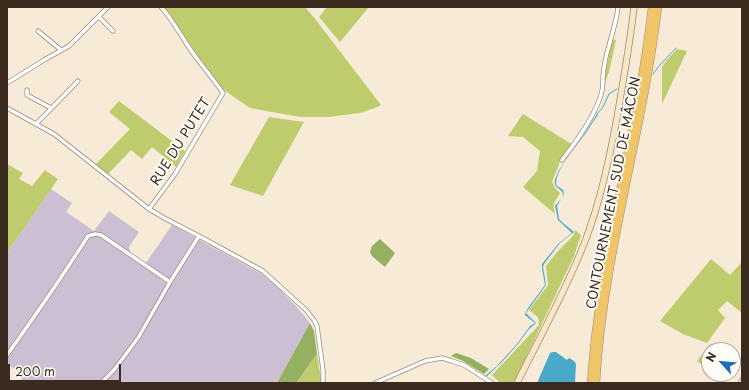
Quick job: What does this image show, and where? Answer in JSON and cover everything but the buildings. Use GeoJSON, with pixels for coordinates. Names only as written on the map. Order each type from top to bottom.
{"type":"FeatureCollection","features":[{"type":"Feature","properties":{"kind":"highway","name":"CONTOURNEMENT SUD DE MÂCON"},"geometry":{"type":"LineString","coordinates":[[591,383],[595,330],[601,287],[644,71],[652,7]]}},
{"type":"Feature","properties":{"kind":"highway","name":"CONTOURNEMENT SUD DE MÂCON"},"geometry":{"type":"LineString","coordinates":[[596,383],[608,276],[648,74],[658,7]]}},
{"type":"Feature","properties":{"kind":"main road"},"geometry":{"type":"LineString","coordinates":[[517,383],[573,270],[597,205],[610,155],[625,71],[634,7]]}},
{"type":"Feature","properties":{"kind":"street"},"geometry":{"type":"LineString","coordinates":[[7,83],[69,46],[108,7]]}},
{"type":"Feature","properties":{"kind":"street","name":"RUE DU PUTET"},"geometry":{"type":"LineString","coordinates":[[149,209],[175,174],[223,93],[195,56],[168,14],[161,7]]}},
{"type":"Feature","properties":{"kind":"street"},"geometry":{"type":"LineString","coordinates":[[562,160],[578,140],[600,98],[609,45],[617,17],[618,7]]}},
{"type":"Feature","properties":{"kind":"street"},"geometry":{"type":"LineString","coordinates":[[99,17],[113,31]]}},
{"type":"Feature","properties":{"kind":"street"},"geometry":{"type":"LineString","coordinates":[[38,31],[61,50]]}},
{"type":"Feature","properties":{"kind":"street"},"geometry":{"type":"LineString","coordinates":[[36,124],[78,81]]}},
{"type":"Feature","properties":{"kind":"street"},"geometry":{"type":"LineString","coordinates":[[28,90],[27,95],[51,108]]}},
{"type":"Feature","properties":{"kind":"street"},"geometry":{"type":"LineString","coordinates":[[7,108],[54,134],[149,209],[264,271],[306,310],[314,320],[317,326],[324,370],[323,383]]}},
{"type":"Feature","properties":{"kind":"street"},"geometry":{"type":"LineString","coordinates":[[7,355],[88,236],[95,234],[101,235],[170,282]]}},
{"type":"Feature","properties":{"kind":"street"},"geometry":{"type":"LineString","coordinates":[[101,383],[114,370],[138,338],[170,282],[199,236]]}},
{"type":"Feature","properties":{"kind":"street"},"geometry":{"type":"LineString","coordinates":[[375,383],[425,361],[442,358],[464,365],[492,383]]}},
{"type":"Feature","properties":{"kind":"shaded area"},"geometry":{"type":"Polygon","coordinates":[[[51,189],[72,203],[66,212],[94,231],[109,211],[139,232],[129,247],[131,254],[146,263],[172,225],[262,274],[297,307],[310,323],[277,383],[18,383],[24,375],[7,364],[7,253],[51,189]]]}},
{"type":"Feature","properties":{"kind":"green space"},"geometry":{"type":"Polygon","coordinates":[[[163,7],[305,7],[381,105],[360,113],[328,117],[300,117],[250,108],[224,90],[194,51],[170,14],[163,7]]]}},
{"type":"Feature","properties":{"kind":"green space"},"geometry":{"type":"Polygon","coordinates":[[[327,7],[369,7],[340,42],[319,17],[327,7]]]}},
{"type":"Feature","properties":{"kind":"green space"},"geometry":{"type":"Polygon","coordinates":[[[612,39],[616,40],[609,72],[604,85],[605,76],[612,39]]]}},
{"type":"Feature","properties":{"kind":"green space"},"geometry":{"type":"Polygon","coordinates":[[[677,49],[687,51],[662,104],[662,67],[677,49]]]}},
{"type":"Feature","properties":{"kind":"green space"},"geometry":{"type":"Polygon","coordinates":[[[119,101],[185,151],[176,167],[152,147],[142,159],[131,150],[108,174],[96,164],[130,129],[109,112],[119,101]]]}},
{"type":"Feature","properties":{"kind":"green space"},"geometry":{"type":"Polygon","coordinates":[[[523,114],[573,145],[561,159],[552,182],[560,193],[554,204],[555,214],[523,187],[537,171],[540,151],[523,137],[508,136],[523,114]]]}},
{"type":"Feature","properties":{"kind":"green space"},"geometry":{"type":"Polygon","coordinates":[[[269,117],[304,122],[263,196],[230,185],[269,117]]]}},
{"type":"Feature","properties":{"kind":"green space"},"geometry":{"type":"Polygon","coordinates":[[[7,164],[23,173],[19,179],[32,186],[45,170],[58,179],[7,253],[7,164]]]}},
{"type":"Feature","properties":{"kind":"green space"},"geometry":{"type":"Polygon","coordinates":[[[575,230],[581,235],[574,256],[514,383],[500,383],[492,375],[539,325],[538,317],[529,310],[548,285],[546,266],[573,236],[575,230]]]}},
{"type":"Feature","properties":{"kind":"green space"},"geometry":{"type":"Polygon","coordinates":[[[380,239],[395,253],[385,267],[372,256],[370,252],[372,246],[380,239]]]}},
{"type":"Feature","properties":{"kind":"green space"},"geometry":{"type":"Polygon","coordinates":[[[711,259],[730,275],[742,262],[742,313],[727,301],[718,310],[725,318],[708,342],[683,334],[660,321],[711,259]]]}},
{"type":"Feature","properties":{"kind":"green space"},"geometry":{"type":"Polygon","coordinates":[[[310,323],[314,331],[317,354],[296,383],[277,383],[310,323]]]}},
{"type":"Feature","properties":{"kind":"green space"},"geometry":{"type":"Polygon","coordinates":[[[456,353],[471,358],[489,369],[484,374],[463,361],[451,356],[456,353]]]}},
{"type":"Feature","properties":{"kind":"green space"},"geometry":{"type":"Polygon","coordinates":[[[317,354],[321,379],[320,383],[296,383],[317,354]]]}},
{"type":"Feature","properties":{"kind":"green space"},"geometry":{"type":"Polygon","coordinates":[[[701,356],[701,364],[697,361],[701,356]]]}},
{"type":"Feature","properties":{"kind":"water"},"geometry":{"type":"Polygon","coordinates":[[[597,114],[598,115],[572,151],[597,114]]]}},
{"type":"Feature","properties":{"kind":"water"},"geometry":{"type":"Polygon","coordinates":[[[565,161],[559,172],[556,185],[563,190],[564,194],[562,197],[563,194],[555,185],[555,180],[557,174],[565,161]]]}},
{"type":"Feature","properties":{"kind":"water"},"geometry":{"type":"Polygon","coordinates":[[[561,199],[557,206],[559,219],[574,232],[560,243],[544,264],[543,267],[546,285],[526,313],[536,323],[529,329],[518,344],[501,363],[486,377],[485,376],[497,366],[517,344],[530,326],[535,323],[525,314],[545,285],[542,264],[559,243],[572,233],[558,220],[555,206],[561,199]]]}},
{"type":"Feature","properties":{"kind":"water"},"geometry":{"type":"Polygon","coordinates":[[[556,352],[567,360],[569,358],[574,361],[576,364],[575,383],[537,383],[550,353],[556,352]]]}},
{"type":"Feature","properties":{"kind":"waterway"},"geometry":{"type":"LineString","coordinates":[[653,74],[676,48]]}},
{"type":"Feature","properties":{"kind":"waterway"},"geometry":{"type":"LineString","coordinates":[[626,87],[636,83]]}},
{"type":"Feature","properties":{"kind":"waterway"},"geometry":{"type":"LineString","coordinates":[[597,114],[603,107],[609,94],[617,89]]}}]}
